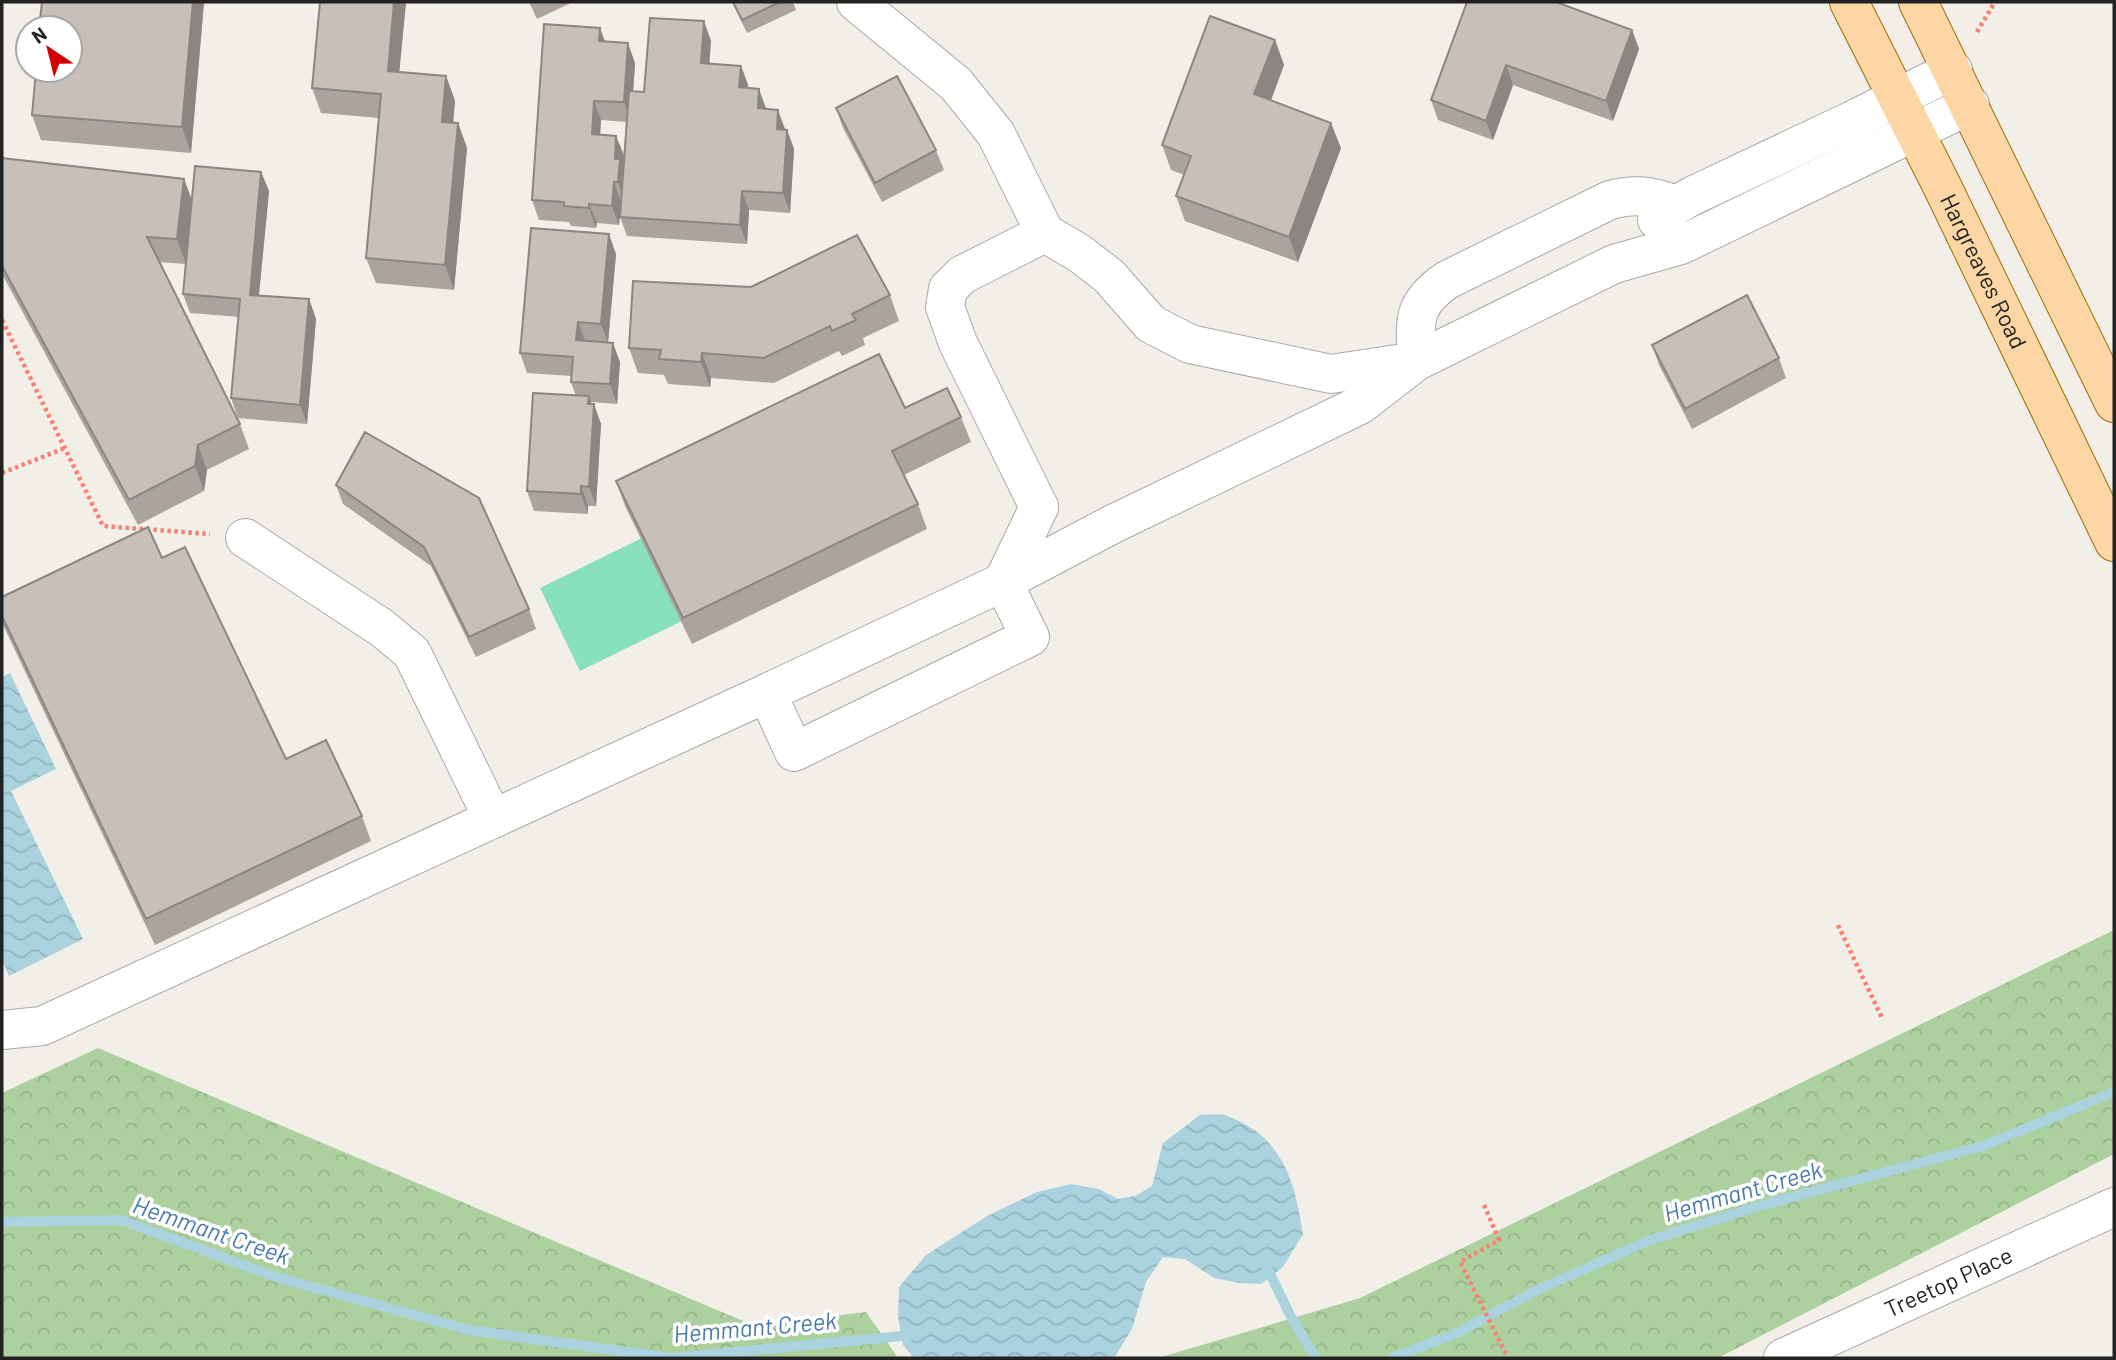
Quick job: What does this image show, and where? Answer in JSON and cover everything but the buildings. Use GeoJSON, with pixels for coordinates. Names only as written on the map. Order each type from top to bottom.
{"type":"FeatureCollection","features":[{"type":"Feature","properties":{"kind":"main road","name":"Hargreaves Road"},"geometry":{"type":"LineString","coordinates":[[1849,2],[1898,97],[2114,542]]}},
{"type":"Feature","properties":{"kind":"main road"},"geometry":{"type":"LineString","coordinates":[[1918,2],[2114,403]]}},
{"type":"Feature","properties":{"kind":"street"},"geometry":{"type":"LineString","coordinates":[[856,2],[956,84],[996,134],[1045,233],[1079,253],[1109,276],[1151,324],[1189,344],[1331,374],[1416,361]]}},
{"type":"Feature","properties":{"kind":"street"},"geometry":{"type":"LineString","coordinates":[[1614,264],[1649,227],[1676,205],[1953,70]]}},
{"type":"Feature","properties":{"kind":"street"},"geometry":{"type":"LineString","coordinates":[[2,1030],[42,1026],[767,693],[1003,582],[1113,524],[1360,405],[1416,361],[1614,264],[1681,245],[1970,105]]}},
{"type":"Feature","properties":{"kind":"street"},"geometry":{"type":"LineString","coordinates":[[1416,361],[1415,319],[1420,303],[1431,290],[1447,280],[1610,200],[1627,195],[1640,195],[1676,205]]}},
{"type":"Feature","properties":{"kind":"street"},"geometry":{"type":"LineString","coordinates":[[1039,508],[958,343],[945,307],[948,289],[962,275],[1045,233]]}},
{"type":"Feature","properties":{"kind":"street"},"geometry":{"type":"LineString","coordinates":[[1039,508],[1113,524]]}},
{"type":"Feature","properties":{"kind":"street"},"geometry":{"type":"LineString","coordinates":[[1003,582],[1039,508]]}},
{"type":"Feature","properties":{"kind":"street"},"geometry":{"type":"LineString","coordinates":[[245,538],[382,628],[412,653],[493,819]]}},
{"type":"Feature","properties":{"kind":"street"},"geometry":{"type":"LineString","coordinates":[[767,693],[794,752],[1030,637],[1003,582]]}},
{"type":"Feature","properties":{"kind":"street","name":"Treetop Place"},"geometry":{"type":"LineString","coordinates":[[1783,1358],[2114,1207]]}},
{"type":"Feature","properties":{"kind":"path"},"geometry":{"type":"LineString","coordinates":[[1977,32],[1995,2]]}},
{"type":"Feature","properties":{"kind":"path"},"geometry":{"type":"LineString","coordinates":[[2,320],[103,526],[188,531],[245,538]]}},
{"type":"Feature","properties":{"kind":"path"},"geometry":{"type":"LineString","coordinates":[[2,473],[65,448]]}},
{"type":"Feature","properties":{"kind":"path"},"geometry":{"type":"LineString","coordinates":[[1838,925],[1882,1018]]}},
{"type":"Feature","properties":{"kind":"path"},"geometry":{"type":"LineString","coordinates":[[1484,1205],[1499,1240],[1460,1262],[1508,1358]]}},
{"type":"Feature","properties":{"kind":"green space"},"geometry":{"type":"Polygon","coordinates":[[[642,538],[682,621],[580,671],[540,588],[642,538]]]}},
{"type":"Feature","properties":{"kind":"green space"},"geometry":{"type":"Polygon","coordinates":[[[2114,930],[2114,1154],[1718,1358],[1158,1358],[1360,1298],[2114,930]]]}},
{"type":"Feature","properties":{"kind":"green space"},"geometry":{"type":"Polygon","coordinates":[[[98,1048],[755,1326],[866,1312],[898,1358],[2,1358],[2,1093],[98,1048]]]}},
{"type":"Feature","properties":{"kind":"water"},"geometry":{"type":"Polygon","coordinates":[[[10,673],[56,769],[11,791],[83,939],[9,976],[2,960],[2,677],[10,673]]]}},
{"type":"Feature","properties":{"kind":"water"},"geometry":{"type":"Polygon","coordinates":[[[1200,1115],[1224,1115],[1246,1125],[1274,1148],[1283,1163],[1296,1196],[1303,1234],[1283,1267],[1261,1284],[1239,1283],[1214,1278],[1185,1259],[1163,1257],[1146,1282],[1132,1329],[1114,1358],[914,1358],[903,1345],[898,1316],[899,1287],[926,1255],[987,1216],[1037,1192],[1071,1184],[1099,1189],[1118,1199],[1135,1196],[1152,1186],[1163,1143],[1200,1115]]]}},
{"type":"Feature","properties":{"kind":"waterway","name":"Hemmant Creek"},"geometry":{"type":"LineString","coordinates":[[1392,1358],[1459,1332],[1535,1291],[1650,1240],[1766,1204],[1983,1146],[2114,1092]]}},
{"type":"Feature","properties":{"kind":"waterway","name":"Hemmant Creek"},"geometry":{"type":"LineString","coordinates":[[2,1222],[121,1220],[276,1277],[469,1330],[672,1358],[912,1335]]}},
{"type":"Feature","properties":{"kind":"waterway","name":"Hemmant Creek"},"geometry":{"type":"LineString","coordinates":[[1266,1265],[1290,1315],[1316,1358]]}}]}
